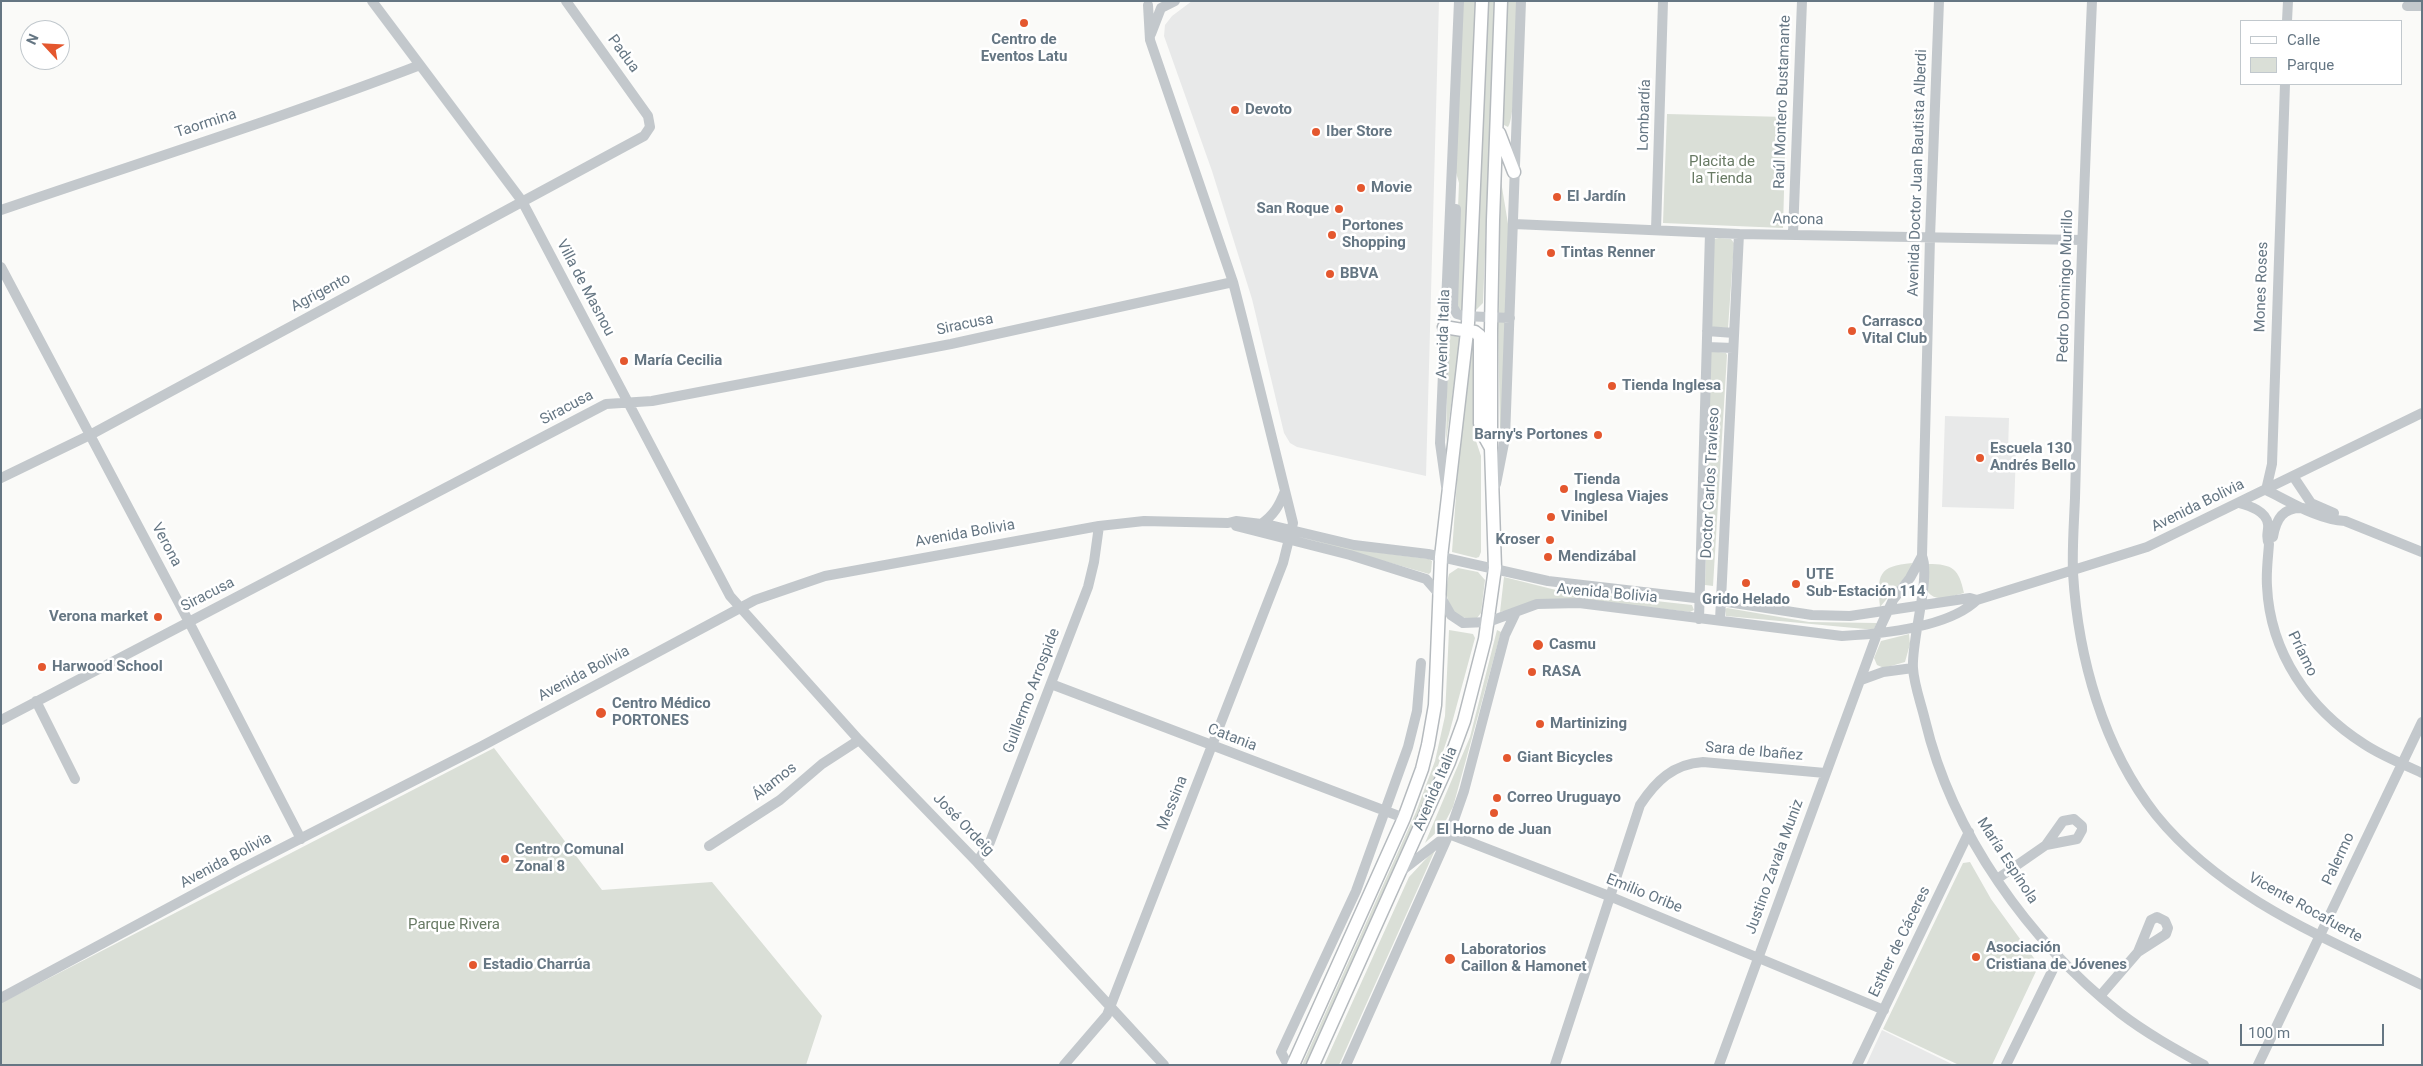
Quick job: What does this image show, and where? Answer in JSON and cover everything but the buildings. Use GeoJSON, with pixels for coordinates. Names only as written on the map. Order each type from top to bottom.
{"type":"FeatureCollection","features":[{"type":"Feature","properties":{"kind":"main road","name":"Avenida Italia"},"geometry":{"type":"LineString","coordinates":[[1293,1065],[1404,818],[1422,770],[1435,705],[1441,557],[1468,316],[1482,1]]}},
{"type":"Feature","properties":{"kind":"main road","name":"Avenida Italia"},"geometry":{"type":"LineString","coordinates":[[1312,1065],[1449,762],[1464,721],[1488,622],[1495,568],[1491,448],[1491,317],[1501,1]]}},
{"type":"Feature","properties":{"kind":"main road"},"geometry":{"type":"LineString","coordinates":[[1496,127],[1514,172]]}},
{"type":"Feature","properties":{"kind":"main road"},"geometry":{"type":"LineString","coordinates":[[1444,327],[1478,332],[1480,336],[1480,423],[1482,432],[1491,448]]}},
{"type":"Feature","properties":{"kind":"street","name":"Villa de Masnou"},"geometry":{"type":"LineString","coordinates":[[372,1],[522,201],[722,583],[740,607]]}},
{"type":"Feature","properties":{"kind":"street","name":"Padua"},"geometry":{"type":"LineString","coordinates":[[566,1],[648,116],[650,127]]}},
{"type":"Feature","properties":{"kind":"street"},"geometry":{"type":"LineString","coordinates":[[1147,3],[1155,9],[1175,1]]}},
{"type":"Feature","properties":{"kind":"street","name":"Avenida Italia"},"geometry":{"type":"LineString","coordinates":[[1447,495],[1440,443],[1459,1]]}},
{"type":"Feature","properties":{"kind":"street","name":"Avenida Italia"},"geometry":{"type":"LineString","coordinates":[[1494,495],[1505,438],[1521,1]]}},
{"type":"Feature","properties":{"kind":"street","name":"Lombardía"},"geometry":{"type":"LineString","coordinates":[[1656,230],[1664,1]]}},
{"type":"Feature","properties":{"kind":"street","name":"Raúl Montero Bustamante"},"geometry":{"type":"LineString","coordinates":[[1793,234],[1802,1]]}},
{"type":"Feature","properties":{"kind":"street","name":"Avenida Doctor Juan Bautista Alberdi"},"geometry":{"type":"LineString","coordinates":[[1917,627],[1924,579],[1922,556],[1930,237],[1939,1]]}},
{"type":"Feature","properties":{"kind":"street","name":"Pedro Domingo Murillo"},"geometry":{"type":"LineString","coordinates":[[2073,571],[2082,240],[2092,1]]}},
{"type":"Feature","properties":{"kind":"street"},"geometry":{"type":"LineString","coordinates":[[2287,20],[2288,1]]}},
{"type":"Feature","properties":{"kind":"street"},"geometry":{"type":"LineString","coordinates":[[1147,3],[1150,40],[1233,282],[1293,523],[1292,530]]}},
{"type":"Feature","properties":{"kind":"street"},"geometry":{"type":"LineString","coordinates":[[1150,40],[1163,5]]}},
{"type":"Feature","properties":{"kind":"street"},"geometry":{"type":"LineString","coordinates":[[2407,6],[2422,6]]}},
{"type":"Feature","properties":{"kind":"street","name":"Taormina"},"geometry":{"type":"LineString","coordinates":[[1,210],[171,151],[320,103],[420,65]]}},
{"type":"Feature","properties":{"kind":"street","name":"Mones Roses"},"geometry":{"type":"LineString","coordinates":[[2266,490],[2272,464],[2285,85]]}},
{"type":"Feature","properties":{"kind":"street","name":"Agrigento"},"geometry":{"type":"LineString","coordinates":[[1,478],[90,435],[644,136],[650,127]]}},
{"type":"Feature","properties":{"kind":"street","name":"Avenida Italia"},"geometry":{"type":"LineString","coordinates":[[1451,174],[1455,182],[1456,215],[1453,307],[1457,314],[1510,318]]}},
{"type":"Feature","properties":{"kind":"street","name":"Ancona"},"geometry":{"type":"LineString","coordinates":[[1514,224],[1739,234],[2082,240]]}},
{"type":"Feature","properties":{"kind":"street","name":"Doctor Carlos Travieso"},"geometry":{"type":"LineString","coordinates":[[1699,619],[1710,233]]}},
{"type":"Feature","properties":{"kind":"street","name":"Doctor Carlos Travieso"},"geometry":{"type":"LineString","coordinates":[[1720,620],[1739,234]]}},
{"type":"Feature","properties":{"kind":"street","name":"Verona"},"geometry":{"type":"LineString","coordinates":[[1,268],[189,622],[301,839]]}},
{"type":"Feature","properties":{"kind":"street","name":"Siracusa"},"geometry":{"type":"LineString","coordinates":[[1,720],[606,404],[652,401],[951,344],[1233,282]]}},
{"type":"Feature","properties":{"kind":"street"},"geometry":{"type":"LineString","coordinates":[[1707,331],[1734,332]]}},
{"type":"Feature","properties":{"kind":"street"},"geometry":{"type":"LineString","coordinates":[[1707,347],[1733,348]]}},
{"type":"Feature","properties":{"kind":"street","name":"Avenida Bolivia"},"geometry":{"type":"LineString","coordinates":[[1,998],[301,839],[482,746],[740,607],[825,576],[1099,526],[1144,521],[1228,523],[1289,541],[1350,555],[1426,579],[1439,594],[1451,615],[1458,621],[1470,624],[1488,622],[1537,604],[1579,603],[1842,636],[1878,634],[1917,627],[1969,607],[1977,600],[2147,547],[2422,413]]}},
{"type":"Feature","properties":{"kind":"street"},"geometry":{"type":"LineString","coordinates":[[2294,476],[2304,496],[2312,503],[2338,515],[2345,521]]}},
{"type":"Feature","properties":{"kind":"street"},"geometry":{"type":"LineString","coordinates":[[2266,490],[2305,508],[2336,520],[2345,521],[2422,552]]}},
{"type":"Feature","properties":{"kind":"street"},"geometry":{"type":"LineString","coordinates":[[1261,524],[1271,517],[1279,507],[1285,492]]}},
{"type":"Feature","properties":{"kind":"street","name":"Príamo"},"geometry":{"type":"LineString","coordinates":[[2239,503],[2255,508],[2265,517],[2268,523],[2267,540],[2269,544],[2266,584],[2268,605],[2279,645],[2298,684],[2326,716],[2365,745],[2422,773]]}},
{"type":"Feature","properties":{"kind":"street"},"geometry":{"type":"LineString","coordinates":[[2269,544],[2276,522],[2280,516],[2289,510],[2305,508]]}},
{"type":"Feature","properties":{"kind":"street","name":"Avenida Bolivia"},"geometry":{"type":"LineString","coordinates":[[1228,523],[1236,521],[1261,524],[1354,545],[1441,557],[1548,581],[1721,601],[1812,615],[1850,616],[1887,612],[1919,605],[1970,598],[1977,600]]}},
{"type":"Feature","properties":{"kind":"street","name":"Guillermo Arrospide"},"geometry":{"type":"LineString","coordinates":[[977,862],[990,842],[1088,586],[1094,562],[1099,526]]}},
{"type":"Feature","properties":{"kind":"street","name":"Messina"},"geometry":{"type":"LineString","coordinates":[[1064,1065],[1107,1015],[1283,563],[1292,530]]}},
{"type":"Feature","properties":{"kind":"street","name":"Avenida Doctor Juan Bautista Alberdi"},"geometry":{"type":"LineString","coordinates":[[1887,612],[1922,556]]}},
{"type":"Feature","properties":{"kind":"street","name":"Vicente Rocafuerte"},"geometry":{"type":"LineString","coordinates":[[2073,571],[2082,644],[2100,709],[2116,747],[2155,814],[2198,859],[2261,904],[2319,935],[2422,985]]}},
{"type":"Feature","properties":{"kind":"street","name":"José Ordeig"},"geometry":{"type":"LineString","coordinates":[[740,607],[859,740],[977,862],[1164,1065]]}},
{"type":"Feature","properties":{"kind":"street","name":"Avenida Italia"},"geometry":{"type":"LineString","coordinates":[[1346,1065],[1449,834],[1464,792],[1505,635],[1516,612]]}},
{"type":"Feature","properties":{"kind":"street","name":"Justino Zavala Muniz"},"geometry":{"type":"LineString","coordinates":[[1719,1065],[1825,773],[1887,612]]}},
{"type":"Feature","properties":{"kind":"street","name":"María Espínola"},"geometry":{"type":"LineString","coordinates":[[1917,627],[1913,668],[1932,748],[1949,793],[1969,832],[1997,879],[2060,957],[2100,996],[2143,1030],[2204,1065]]}},
{"type":"Feature","properties":{"kind":"street"},"geometry":{"type":"LineString","coordinates":[[1288,1065],[1281,1052],[1356,891],[1408,747],[1417,711],[1421,664]]}},
{"type":"Feature","properties":{"kind":"street"},"geometry":{"type":"LineString","coordinates":[[1861,680],[1883,672],[1913,668]]}},
{"type":"Feature","properties":{"kind":"street","name":"Catania"},"geometry":{"type":"LineString","coordinates":[[1051,684],[1212,747],[1404,818]]}},
{"type":"Feature","properties":{"kind":"street"},"geometry":{"type":"LineString","coordinates":[[36,701],[75,779]]}},
{"type":"Feature","properties":{"kind":"street","name":"Palermo"},"geometry":{"type":"LineString","coordinates":[[2258,1065],[2422,722]]}},
{"type":"Feature","properties":{"kind":"street","name":"Álamos"},"geometry":{"type":"LineString","coordinates":[[709,846],[780,800],[822,764],[859,740]]}},
{"type":"Feature","properties":{"kind":"street","name":"Sara de Ibañez"},"geometry":{"type":"LineString","coordinates":[[1555,1065],[1640,805],[1651,788],[1686,763],[1703,762],[1825,773]]}},
{"type":"Feature","properties":{"kind":"street","name":"Esther de Cáceres"},"geometry":{"type":"LineString","coordinates":[[1857,1065],[1969,832]]}},
{"type":"Feature","properties":{"kind":"street"},"geometry":{"type":"LineString","coordinates":[[1399,872],[1449,834]]}},
{"type":"Feature","properties":{"kind":"street","name":"Emilio Oribe"},"geometry":{"type":"LineString","coordinates":[[1449,834],[1609,896],[1884,1010]]}},
{"type":"Feature","properties":{"kind":"street"},"geometry":{"type":"LineString","coordinates":[[1997,879],[2046,845]]}},
{"type":"Feature","properties":{"kind":"street"},"geometry":{"type":"LineString","coordinates":[[2100,996],[2138,952]]}},
{"type":"Feature","properties":{"kind":"street"},"geometry":{"type":"LineString","coordinates":[[2006,1065],[2060,957]]}},
{"type":"Feature","properties":{"kind":"shaded area","name":"Portones Shopping"},"geometry":{"type":"Polygon","coordinates":[[[1192,1],[1439,1],[1426,476],[1297,447],[1290,443],[1284,433],[1252,299],[1212,171],[1164,36],[1165,25],[1172,16],[1192,1]]]}},
{"type":"Feature","properties":{"kind":"shaded area","name":"Escuela 130 Andrés Bello"},"geometry":{"type":"Polygon","coordinates":[[[1945,416],[2009,418],[2008,451],[2016,452],[2014,509],[1942,507],[1945,416]]]}},
{"type":"Feature","properties":{"kind":"shaded area"},"geometry":{"type":"Polygon","coordinates":[[[1882,1030],[1954,1065],[1866,1065],[1882,1030]]]}},
{"type":"Feature","properties":{"kind":"green space"},"geometry":{"type":"Polygon","coordinates":[[[1461,1],[1476,1],[1463,312],[1454,308],[1459,183],[1455,169],[1461,1]]]}},
{"type":"Feature","properties":{"kind":"green space"},"geometry":{"type":"Polygon","coordinates":[[[1486,1],[1495,1],[1483,303],[1475,311],[1486,1]]]}},
{"type":"Feature","properties":{"kind":"green space"},"geometry":{"type":"Polygon","coordinates":[[[1505,1],[1518,1],[1513,107],[1508,127],[1502,124],[1505,1]]]}},
{"type":"Feature","properties":{"kind":"green space","name":"Placita de la Tienda"},"geometry":{"type":"Polygon","coordinates":[[[1667,114],[1786,117],[1783,228],[1663,223],[1667,114]]]}},
{"type":"Feature","properties":{"kind":"green space"},"geometry":{"type":"Polygon","coordinates":[[[1500,175],[1509,230],[1505,313],[1499,313],[1500,175]]]}},
{"type":"Feature","properties":{"kind":"green space"},"geometry":{"type":"Polygon","coordinates":[[[1713,239],[1731,239],[1734,243],[1728,328],[1710,327],[1713,239]]]}},
{"type":"Feature","properties":{"kind":"green space"},"geometry":{"type":"Polygon","coordinates":[[[1505,321],[1502,427],[1500,428],[1498,322],[1505,321]]]}},
{"type":"Feature","properties":{"kind":"green space"},"geometry":{"type":"Polygon","coordinates":[[[1461,333],[1446,442],[1448,334],[1461,333]]]}},
{"type":"Feature","properties":{"kind":"green space"},"geometry":{"type":"Polygon","coordinates":[[[1475,337],[1475,438],[1481,456],[1481,552],[1479,557],[1476,558],[1452,552],[1458,466],[1472,339],[1475,337]]]}},
{"type":"Feature","properties":{"kind":"green space"},"geometry":{"type":"Polygon","coordinates":[[[1711,351],[1726,353],[1727,355],[1713,586],[1705,585],[1711,351]]]}},
{"type":"Feature","properties":{"kind":"green space"},"geometry":{"type":"Polygon","coordinates":[[[1304,538],[1359,550],[1429,559],[1432,561],[1431,572],[1429,574],[1304,538]]]}},
{"type":"Feature","properties":{"kind":"green space"},"geometry":{"type":"Polygon","coordinates":[[[1912,563],[1911,570],[1880,607],[1879,587],[1882,574],[1892,567],[1912,563]]]}},
{"type":"Feature","properties":{"kind":"green space"},"geometry":{"type":"Polygon","coordinates":[[[1928,564],[1943,565],[1954,570],[1960,578],[1964,593],[1944,598],[1931,595],[1928,592],[1928,564]]]}},
{"type":"Feature","properties":{"kind":"green space"},"geometry":{"type":"Polygon","coordinates":[[[1458,568],[1478,572],[1485,580],[1481,613],[1477,618],[1460,616],[1450,606],[1447,583],[1449,574],[1458,568]]]}},
{"type":"Feature","properties":{"kind":"green space"},"geometry":{"type":"Polygon","coordinates":[[[1504,577],[1556,590],[1692,605],[1694,610],[1690,612],[1576,599],[1500,612],[1504,577]]]}},
{"type":"Feature","properties":{"kind":"green space"},"geometry":{"type":"Polygon","coordinates":[[[1725,609],[1809,622],[1877,623],[1874,629],[1865,629],[1726,616],[1725,609]]]}},
{"type":"Feature","properties":{"kind":"green space"},"geometry":{"type":"Polygon","coordinates":[[[1449,630],[1473,634],[1475,638],[1449,734],[1431,786],[1306,1065],[1302,1065],[1416,812],[1435,761],[1445,716],[1449,630]]]}},
{"type":"Feature","properties":{"kind":"green space"},"geometry":{"type":"Polygon","coordinates":[[[1497,630],[1501,632],[1453,807],[1443,826],[1425,843],[1470,737],[1497,630]]]}},
{"type":"Feature","properties":{"kind":"green space"},"geometry":{"type":"Polygon","coordinates":[[[1909,634],[1910,644],[1905,662],[1884,668],[1877,665],[1874,658],[1881,641],[1909,634]]]}},
{"type":"Feature","properties":{"kind":"green space","name":"Parque Rivera"},"geometry":{"type":"Polygon","coordinates":[[[494,748],[602,890],[712,882],[822,1016],[806,1065],[1,1065],[1,1003],[494,748]]]}},
{"type":"Feature","properties":{"kind":"green space"},"geometry":{"type":"Polygon","coordinates":[[[1436,848],[1339,1065],[1324,1065],[1409,877],[1436,848]]]}},
{"type":"Feature","properties":{"kind":"green space","name":"Asociación Cristiana de Jóvenes"},"geometry":{"type":"Polygon","coordinates":[[[1970,862],[1991,899],[2039,965],[1992,1065],[1959,1065],[1883,1029],[1963,863],[1970,862]]]}},
{"type":"Feature","properties":{"kind":"place","name":"Centro de Eventos Latu"},"geometry":{"type":"Point","coordinates":[1024,23]}},
{"type":"Feature","properties":{"kind":"place","name":"Devoto"},"geometry":{"type":"Point","coordinates":[1235,110]}},
{"type":"Feature","properties":{"kind":"place","name":"Iber Store"},"geometry":{"type":"Point","coordinates":[1316,132]}},
{"type":"Feature","properties":{"kind":"place","name":"Movie"},"geometry":{"type":"Point","coordinates":[1361,188]}},
{"type":"Feature","properties":{"kind":"place","name":"El Jardín"},"geometry":{"type":"Point","coordinates":[1557,197]}},
{"type":"Feature","properties":{"kind":"place","name":"San Roque"},"geometry":{"type":"Point","coordinates":[1339,209]}},
{"type":"Feature","properties":{"kind":"place","name":"Portones Shopping"},"geometry":{"type":"Point","coordinates":[1332,235]}},
{"type":"Feature","properties":{"kind":"place","name":"Tintas Renner"},"geometry":{"type":"Point","coordinates":[1551,253]}},
{"type":"Feature","properties":{"kind":"place","name":"BBVA"},"geometry":{"type":"Point","coordinates":[1330,274]}},
{"type":"Feature","properties":{"kind":"place","name":"Carrasco Vital Club"},"geometry":{"type":"Point","coordinates":[1852,331]}},
{"type":"Feature","properties":{"kind":"place","name":"María Cecilia"},"geometry":{"type":"Point","coordinates":[624,361]}},
{"type":"Feature","properties":{"kind":"place","name":"Tienda Inglesa"},"geometry":{"type":"Point","coordinates":[1612,386]}},
{"type":"Feature","properties":{"kind":"place","name":"Barny's Portones"},"geometry":{"type":"Point","coordinates":[1598,435]}},
{"type":"Feature","properties":{"kind":"place","name":"Escuela 130 Andrés Bello"},"geometry":{"type":"Point","coordinates":[1980,458]}},
{"type":"Feature","properties":{"kind":"place","name":"Tienda Inglesa Viajes"},"geometry":{"type":"Point","coordinates":[1564,489]}},
{"type":"Feature","properties":{"kind":"place","name":"Vinibel"},"geometry":{"type":"Point","coordinates":[1551,517]}},
{"type":"Feature","properties":{"kind":"place","name":"Kroser"},"geometry":{"type":"Point","coordinates":[1550,540]}},
{"type":"Feature","properties":{"kind":"place","name":"Mendizábal"},"geometry":{"type":"Point","coordinates":[1548,557]}},
{"type":"Feature","properties":{"kind":"place","name":"Grido Helado"},"geometry":{"type":"Point","coordinates":[1746,583]}},
{"type":"Feature","properties":{"kind":"place","name":"UTE Sub-Estación 114"},"geometry":{"type":"Point","coordinates":[1796,584]}},
{"type":"Feature","properties":{"kind":"place","name":"Verona market"},"geometry":{"type":"Point","coordinates":[158,617]}},
{"type":"Feature","properties":{"kind":"place","name":"Casmu"},"geometry":{"type":"Point","coordinates":[1538,645]}},
{"type":"Feature","properties":{"kind":"place","name":"Harwood School"},"geometry":{"type":"Point","coordinates":[42,667]}},
{"type":"Feature","properties":{"kind":"place","name":"RASA"},"geometry":{"type":"Point","coordinates":[1532,672]}},
{"type":"Feature","properties":{"kind":"place","name":"Centro Médico PORTONES"},"geometry":{"type":"Point","coordinates":[601,713]}},
{"type":"Feature","properties":{"kind":"place","name":"Martinizing"},"geometry":{"type":"Point","coordinates":[1540,724]}},
{"type":"Feature","properties":{"kind":"place","name":"Giant Bicycles"},"geometry":{"type":"Point","coordinates":[1507,758]}},
{"type":"Feature","properties":{"kind":"place","name":"Correo Uruguayo"},"geometry":{"type":"Point","coordinates":[1497,798]}},
{"type":"Feature","properties":{"kind":"place","name":"El Horno de Juan"},"geometry":{"type":"Point","coordinates":[1494,813]}},
{"type":"Feature","properties":{"kind":"place","name":"Centro Comunal Zonal 8"},"geometry":{"type":"Point","coordinates":[505,859]}},
{"type":"Feature","properties":{"kind":"place","name":"Asociación Cristiana de Jóvenes"},"geometry":{"type":"Point","coordinates":[1976,957]}},
{"type":"Feature","properties":{"kind":"place","name":"Laboratorios Caillon & Hamonet"},"geometry":{"type":"Point","coordinates":[1450,959]}},
{"type":"Feature","properties":{"kind":"place","name":"Estadio Charrúa"},"geometry":{"type":"Point","coordinates":[473,965]}}]}
